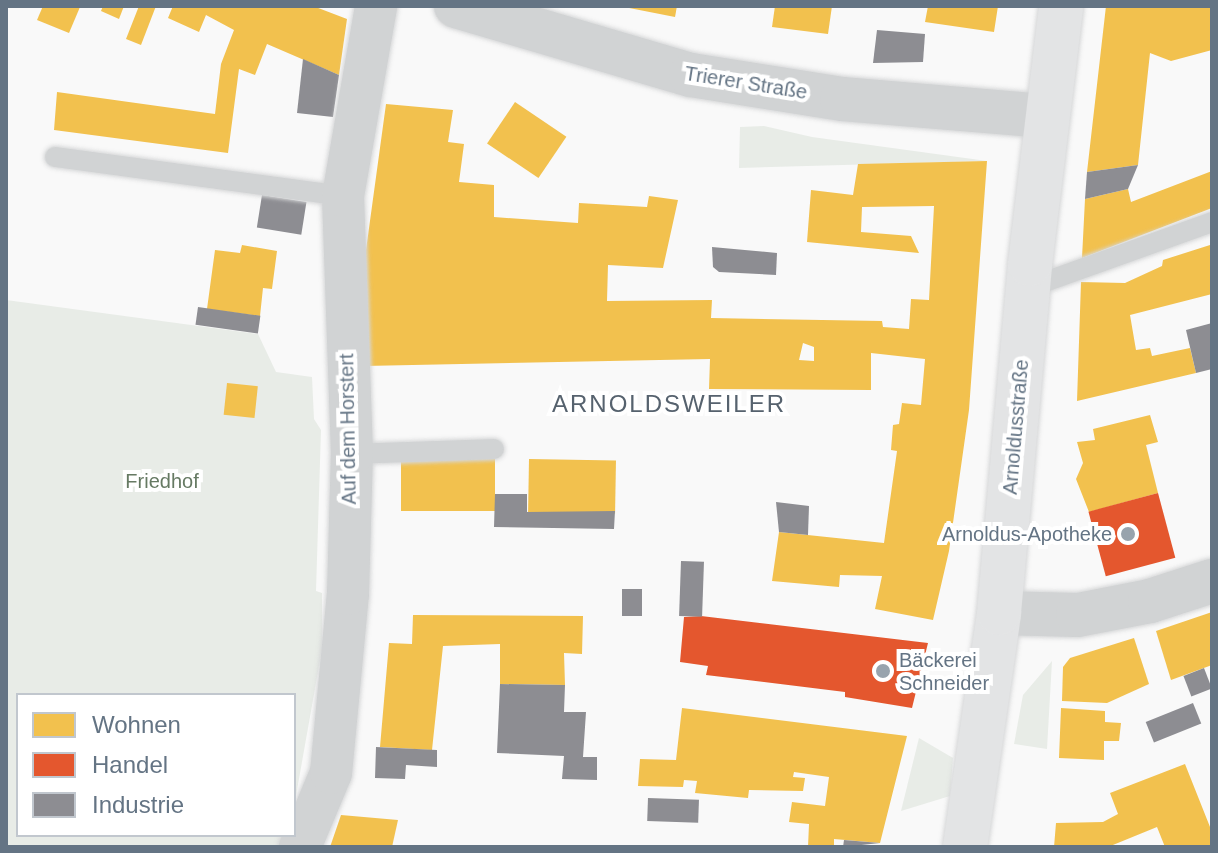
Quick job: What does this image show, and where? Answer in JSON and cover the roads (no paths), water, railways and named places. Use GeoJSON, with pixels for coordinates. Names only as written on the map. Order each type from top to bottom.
{"type":"FeatureCollection","features":[{"type":"Feature","properties":{"kind":"main road","name":"Arnoldusstraße"},"geometry":{"type":"LineString","coordinates":[[965,847],[999,613],[1028,288],[1061,6]]}},
{"type":"Feature","properties":{"kind":"street","name":"Auf dem Horstert"},"geometry":{"type":"LineString","coordinates":[[300,847],[331,773],[348,594],[352,454],[343,196],[376,6]]}},
{"type":"Feature","properties":{"kind":"street","name":"Trierer Straße"},"geometry":{"type":"LineString","coordinates":[[456,6],[691,75],[842,99],[1046,116]]}},
{"type":"Feature","properties":{"kind":"street"},"geometry":{"type":"LineString","coordinates":[[999,613],[1078,615],[1150,601],[1212,581]]}},
{"type":"Feature","properties":{"kind":"lane"},"geometry":{"type":"LineString","coordinates":[[55,157],[343,196]]}},
{"type":"Feature","properties":{"kind":"lane"},"geometry":{"type":"LineString","coordinates":[[1028,288],[1212,222]]}},
{"type":"Feature","properties":{"kind":"lane"},"geometry":{"type":"LineString","coordinates":[[352,454],[494,449]]}},
{"type":"Feature","properties":{"kind":"place","name":"Arnoldus-Apotheke"},"geometry":{"type":"Point","coordinates":[1128,534]}},
{"type":"Feature","properties":{"kind":"place","name":"Bäckerei Schneider"},"geometry":{"type":"Point","coordinates":[883,671]}},
{"type":"Feature","properties":{"kind":"district","name":"ARNOLDSWEILER"},"geometry":{"type":"Point","coordinates":[669,404]}},
{"type":"Feature","properties":{"kind":"park label","name":"Friedhof"},"geometry":{"type":"Point","coordinates":[162,481]}}]}
